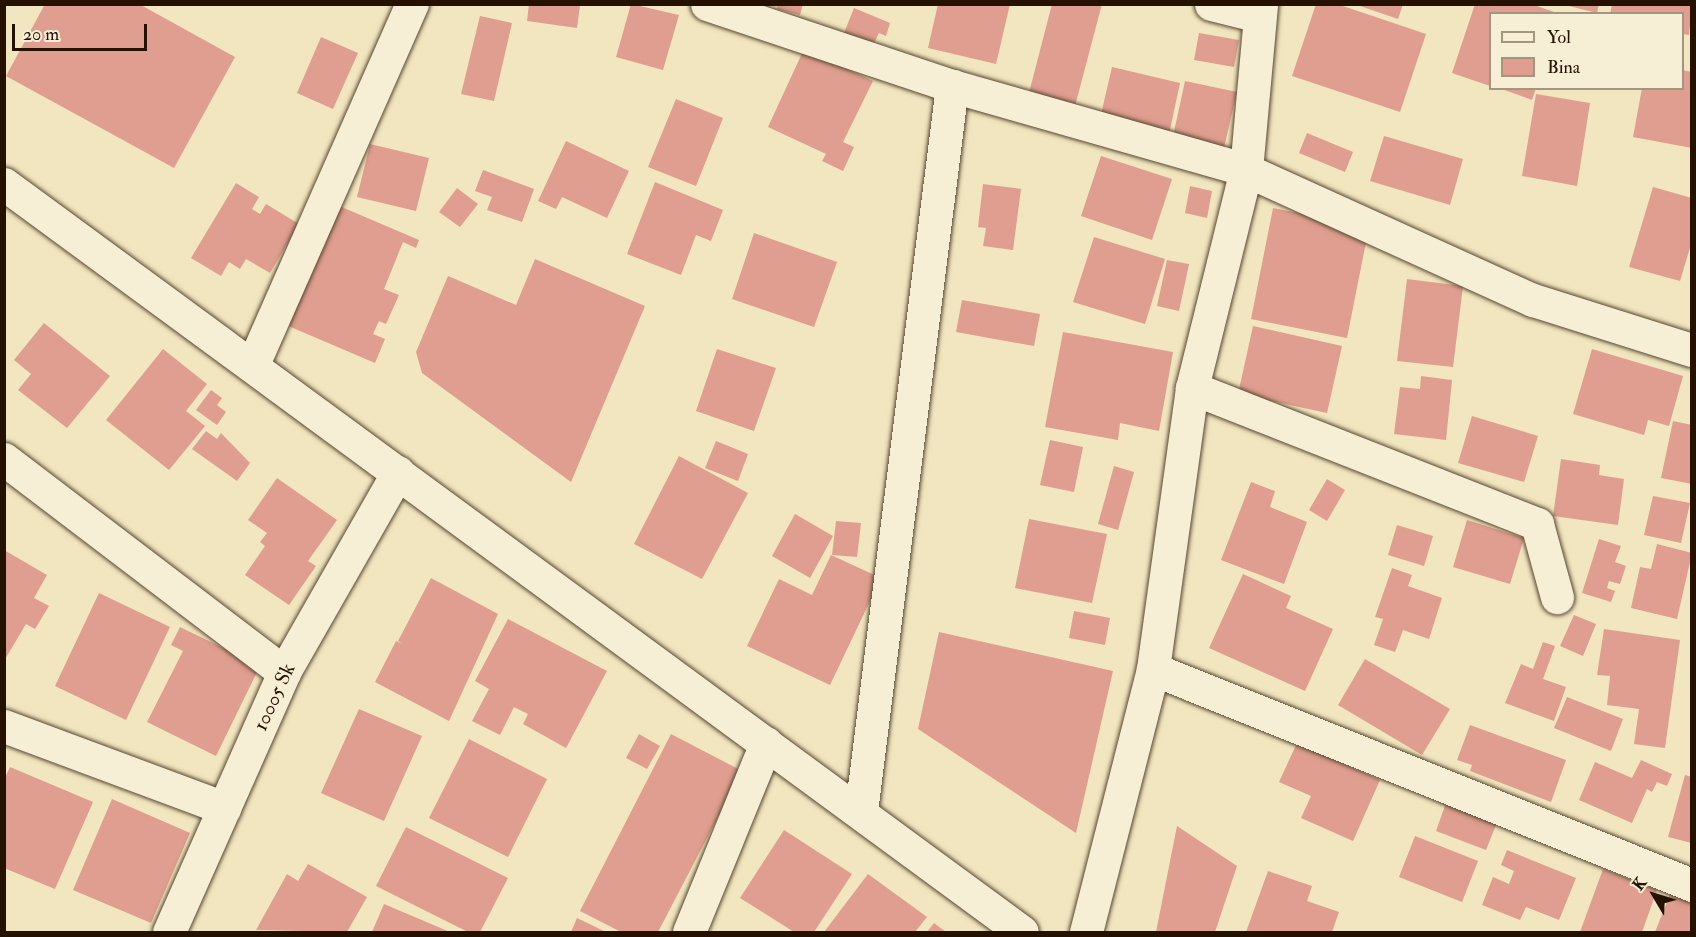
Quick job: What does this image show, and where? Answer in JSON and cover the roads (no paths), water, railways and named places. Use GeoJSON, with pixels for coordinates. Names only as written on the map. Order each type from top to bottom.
{"type":"FeatureCollection","features":[{"type":"Feature","properties":{"kind":"street"},"geometry":{"type":"LineString","coordinates":[[253,364],[411,4]]}},
{"type":"Feature","properties":{"kind":"street"},"geometry":{"type":"LineString","coordinates":[[707,4],[952,86],[1246,170],[1533,300],[1692,350]]}},
{"type":"Feature","properties":{"kind":"street"},"geometry":{"type":"LineString","coordinates":[[1086,933],[1153,669],[1192,388],[1246,170],[1260,10],[1211,4]]}},
{"type":"Feature","properties":{"kind":"street"},"geometry":{"type":"LineString","coordinates":[[861,812],[952,86]]}},
{"type":"Feature","properties":{"kind":"street"},"geometry":{"type":"LineString","coordinates":[[4,184],[253,364],[1022,933]]}},
{"type":"Feature","properties":{"kind":"street"},"geometry":{"type":"LineString","coordinates":[[1192,388],[1537,524],[1557,597]]}},
{"type":"Feature","properties":{"kind":"street"},"geometry":{"type":"LineString","coordinates":[[4,459],[284,672]]}},
{"type":"Feature","properties":{"kind":"street","name":"10005 Sk"},"geometry":{"type":"LineString","coordinates":[[169,933],[284,672],[398,472]]}},
{"type":"Feature","properties":{"kind":"street"},"geometry":{"type":"LineString","coordinates":[[1153,669],[1692,885]]}},
{"type":"Feature","properties":{"kind":"street"},"geometry":{"type":"LineString","coordinates":[[4,726],[224,808]]}},
{"type":"Feature","properties":{"kind":"street"},"geometry":{"type":"LineString","coordinates":[[689,933],[766,743]]}}]}
